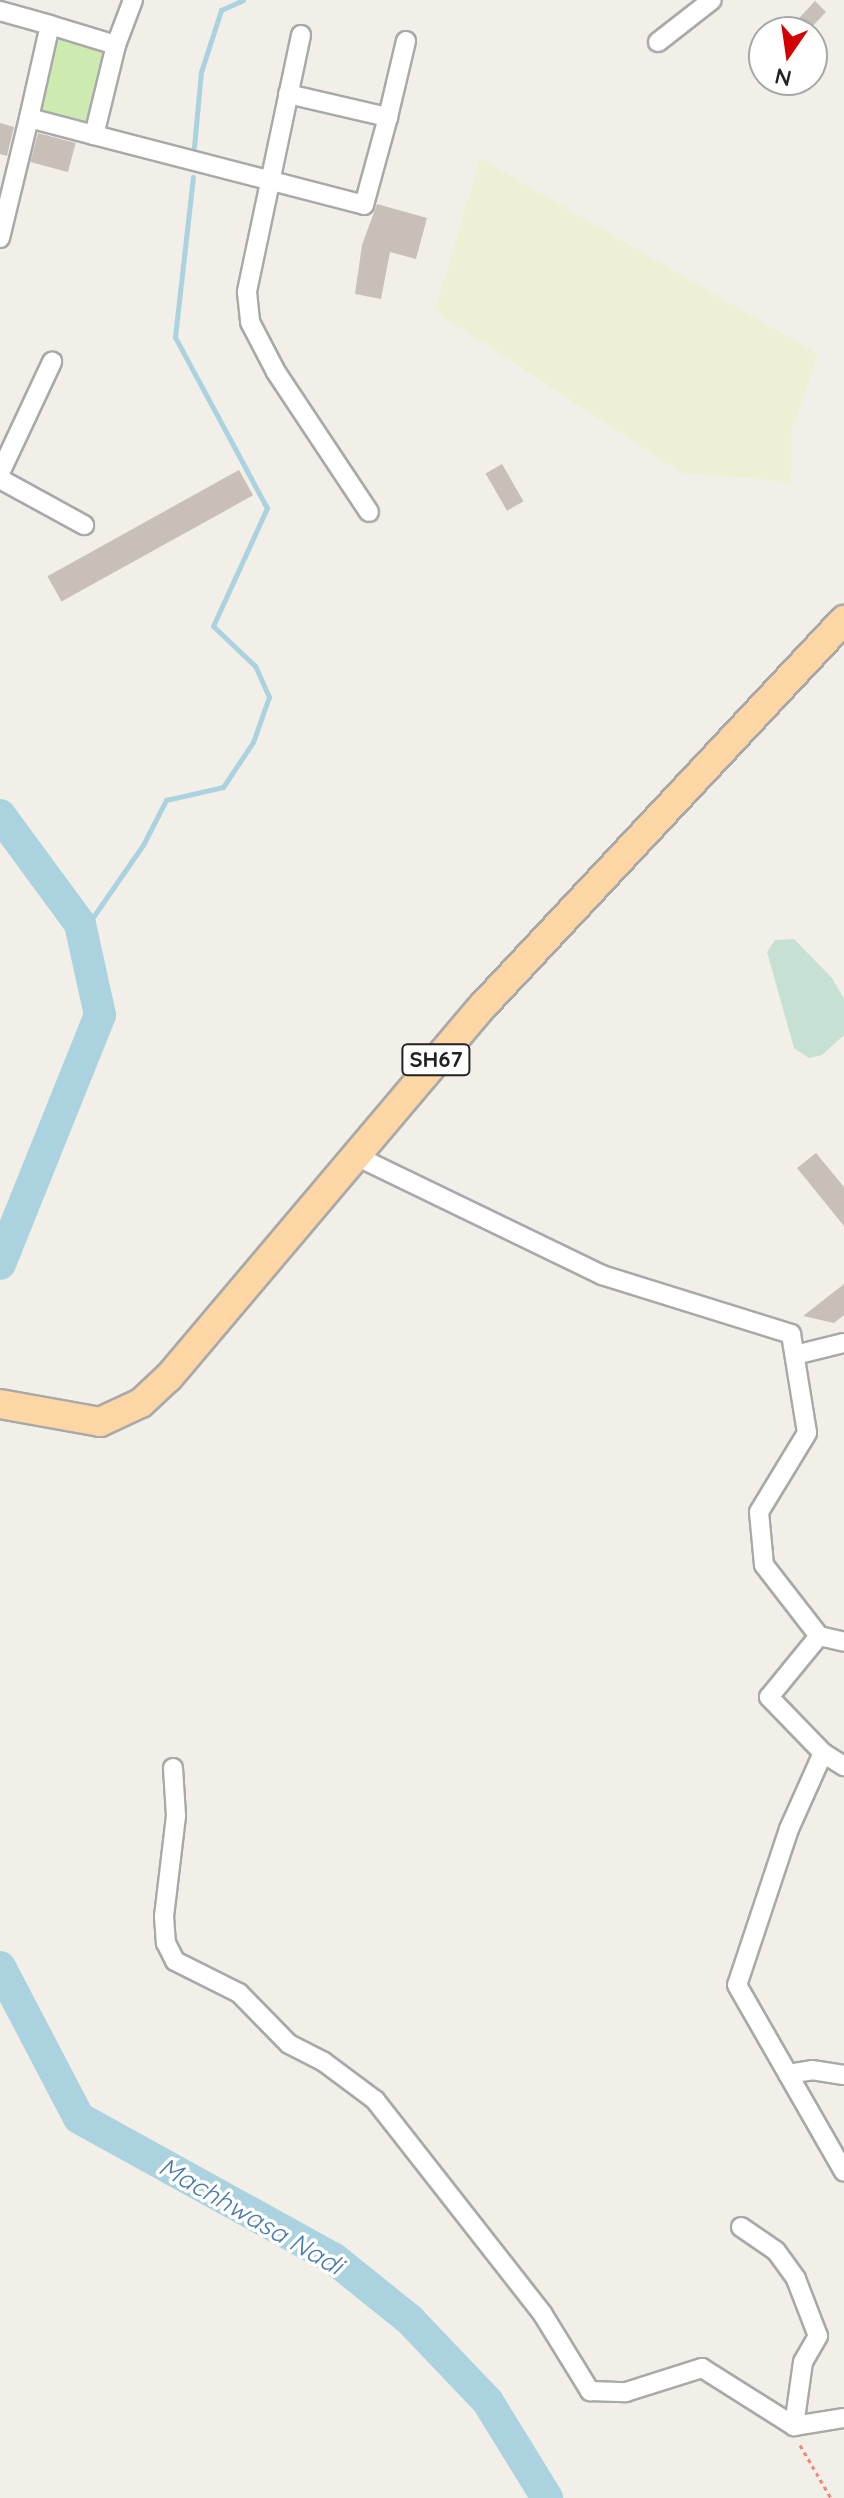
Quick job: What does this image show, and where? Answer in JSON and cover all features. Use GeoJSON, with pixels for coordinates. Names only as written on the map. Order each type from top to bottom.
{"type":"FeatureCollection","features":[{"type":"Feature","properties":{"kind":"main road","name":"SH67"},"geometry":{"type":"LineString","coordinates":[[0,1404],[100,1422],[141,1403],[169,1377],[354,1155],[584,896],[844,620]]}},
{"type":"Feature","properties":{"kind":"street"},"geometry":{"type":"LineString","coordinates":[[94,135],[116,45],[133,0]]}},
{"type":"Feature","properties":{"kind":"street"},"geometry":{"type":"LineString","coordinates":[[658,42],[712,0]]}},
{"type":"Feature","properties":{"kind":"street"},"geometry":{"type":"LineString","coordinates":[[0,11],[116,45]]}},
{"type":"Feature","properties":{"kind":"street"},"geometry":{"type":"LineString","coordinates":[[0,238],[50,25]]}},
{"type":"Feature","properties":{"kind":"street"},"geometry":{"type":"LineString","coordinates":[[301,35],[247,292],[250,322],[276,372],[369,512]]}},
{"type":"Feature","properties":{"kind":"street"},"geometry":{"type":"LineString","coordinates":[[29,118],[364,205],[406,41]]}},
{"type":"Feature","properties":{"kind":"street"},"geometry":{"type":"LineString","coordinates":[[288,94],[388,117]]}},
{"type":"Feature","properties":{"kind":"street"},"geometry":{"type":"LineString","coordinates":[[0,473],[52,362]]}},
{"type":"Feature","properties":{"kind":"street"},"geometry":{"type":"LineString","coordinates":[[0,479],[84,525]]}},
{"type":"Feature","properties":{"kind":"street"},"geometry":{"type":"LineString","coordinates":[[354,1155],[602,1275],[791,1334],[807,1433],[759,1512],[764,1565],[819,1636],[844,1642]]}},
{"type":"Feature","properties":{"kind":"street"},"geometry":{"type":"LineString","coordinates":[[795,1355],[844,1343]]}},
{"type":"Feature","properties":{"kind":"street"},"geometry":{"type":"LineString","coordinates":[[819,1636],[769,1697],[823,1753],[844,1766]]}},
{"type":"Feature","properties":{"kind":"street"},"geometry":{"type":"LineString","coordinates":[[823,1753],[789,1829],[737,1985],[844,2172]]}},
{"type":"Feature","properties":{"kind":"street"},"geometry":{"type":"LineString","coordinates":[[173,1768],[176,1816],[164,1916],[166,1943],[175,1961],[239,1993],[289,2044],[324,2062],[375,2100],[542,2313],[590,2391],[626,2392],[702,2368],[794,2426],[844,2418]]}},
{"type":"Feature","properties":{"kind":"street"},"geometry":{"type":"LineString","coordinates":[[788,2074],[812,2070],[844,2075]]}},
{"type":"Feature","properties":{"kind":"street"},"geometry":{"type":"LineString","coordinates":[[741,2227],[783,2260],[818,2336],[803,2362],[794,2426]]}},
{"type":"Feature","properties":{"kind":"path"},"geometry":{"type":"LineString","coordinates":[[794,2426],[831,2498]]}},
{"type":"Feature","properties":{"kind":"green space"},"geometry":{"type":"Polygon","coordinates":[[[56,34],[108,48],[86,130],[34,116],[56,34]]]}},
{"type":"Feature","properties":{"kind":"green space"},"geometry":{"type":"Polygon","coordinates":[[[480,158],[818,354],[792,430],[791,482],[681,473],[435,311],[480,158]]]}},
{"type":"Feature","properties":{"kind":"green space"},"geometry":{"type":"Polygon","coordinates":[[[794,939],[832,978],[844,999],[844,1035],[822,1055],[809,1058],[794,1048],[767,952],[775,940],[794,939]]]}},
{"type":"Feature","properties":{"kind":"building"},"geometry":{"type":"Polygon","coordinates":[[[815,1],[826,12],[822,16],[801,16],[815,1]]]}},
{"type":"Feature","properties":{"kind":"building"},"geometry":{"type":"Polygon","coordinates":[[[0,123],[14,127],[7,156],[0,154],[0,123]]]}},
{"type":"Feature","properties":{"kind":"building"},"geometry":{"type":"Polygon","coordinates":[[[38,133],[76,143],[68,172],[30,162],[38,133]]]}},
{"type":"Feature","properties":{"kind":"building"},"geometry":{"type":"Polygon","coordinates":[[[377,204],[427,218],[416,259],[390,252],[381,299],[355,294],[362,245],[377,204]]]}},
{"type":"Feature","properties":{"kind":"building"},"geometry":{"type":"Polygon","coordinates":[[[502,464],[524,501],[507,511],[486,474],[502,464]]]}},
{"type":"Feature","properties":{"kind":"building"},"geometry":{"type":"Polygon","coordinates":[[[239,470],[253,495],[62,602],[47,576],[239,470]]]}},
{"type":"Feature","properties":{"kind":"building"},"geometry":{"type":"Polygon","coordinates":[[[816,1153],[844,1187],[844,1226],[797,1168],[816,1153]]]}},
{"type":"Feature","properties":{"kind":"building"},"geometry":{"type":"Polygon","coordinates":[[[844,1284],[844,1315],[834,1323],[803,1316],[844,1284]]]}},
{"type":"Feature","properties":{"kind":"waterway"},"geometry":{"type":"LineString","coordinates":[[194,147],[201,72],[221,10],[243,0]]}},
{"type":"Feature","properties":{"kind":"waterway"},"geometry":{"type":"LineString","coordinates":[[82,933],[143,845],[166,800],[223,787],[253,742],[269,697],[255,666],[213,626],[267,508],[175,337],[193,177]]}},
{"type":"Feature","properties":{"kind":"waterway","name":"Machhwasa Nadi"},"geometry":{"type":"LineString","coordinates":[[0,815],[80,924],[100,1015],[0,1264]]}},
{"type":"Feature","properties":{"kind":"waterway","name":"Machhwasa Nadi"},"geometry":{"type":"LineString","coordinates":[[0,1967],[79,2118],[333,2258],[410,2320],[488,2402],[547,2498]]}}]}
